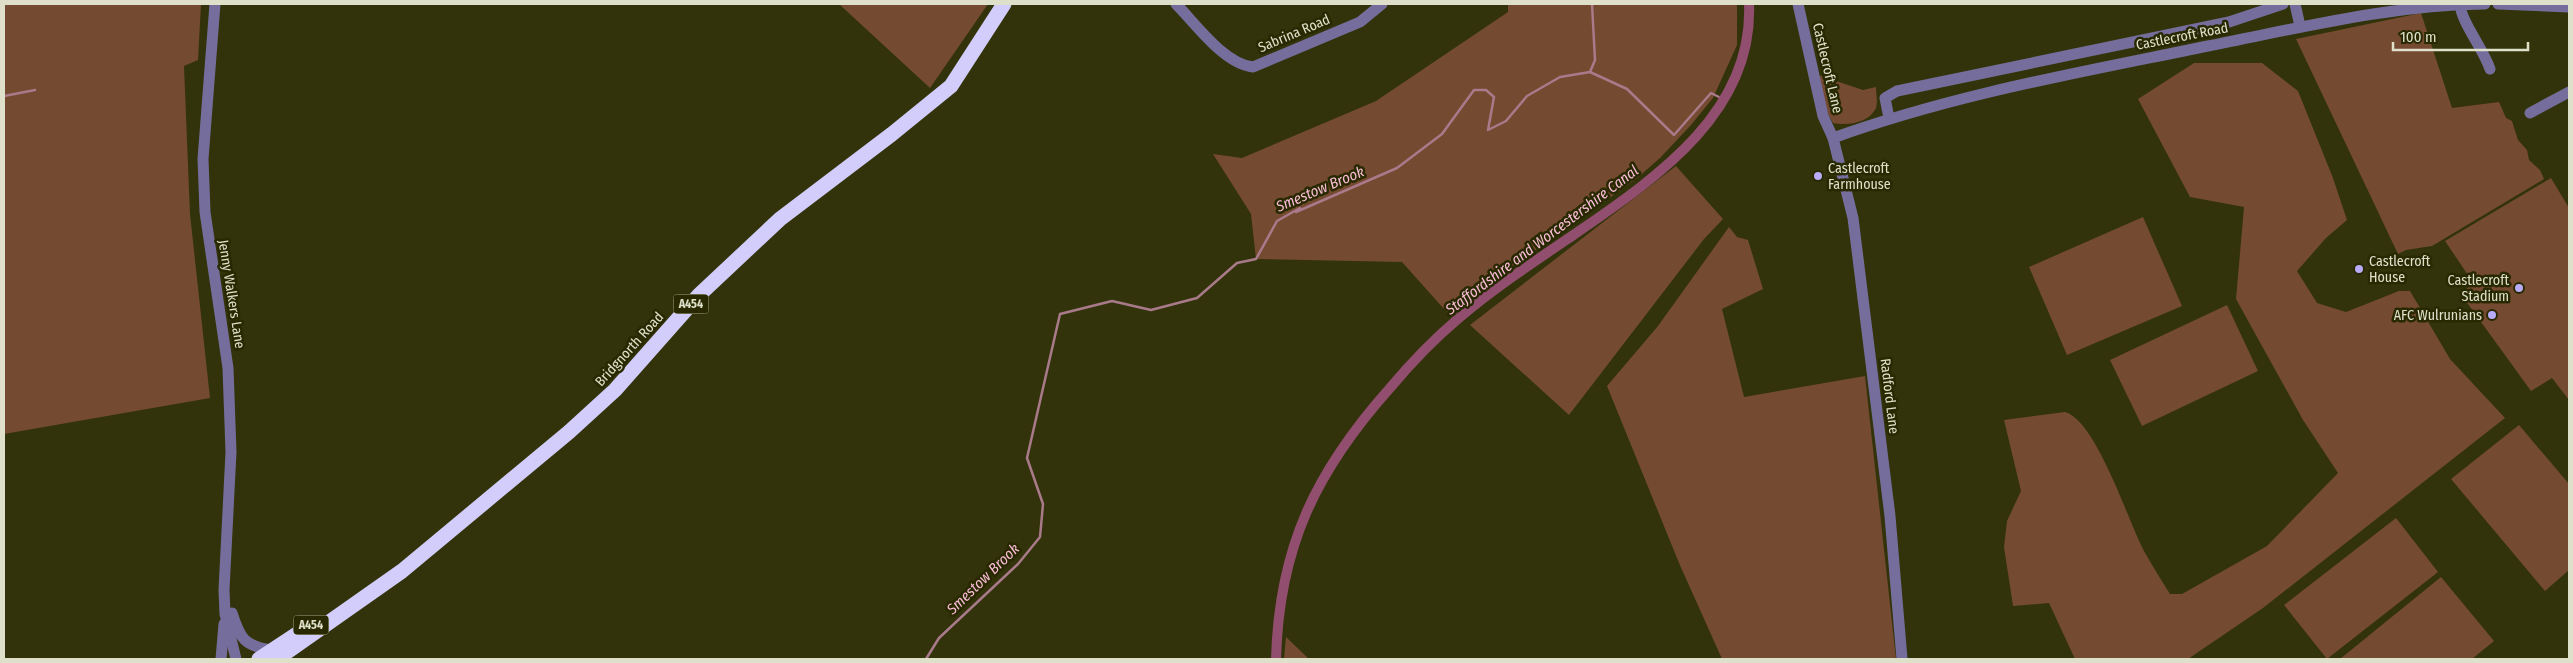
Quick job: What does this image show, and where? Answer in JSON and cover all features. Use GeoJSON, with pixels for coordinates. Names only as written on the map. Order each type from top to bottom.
{"type":"FeatureCollection","features":[{"type":"Feature","properties":{"kind":"highway","name":"Bridgnorth Road"},"geometry":{"type":"LineString","coordinates":[[269,656],[402,571],[529,467],[596,408],[646,358],[699,295],[780,219],[892,134],[951,86],[1004,4]]}},
{"type":"Feature","properties":{"kind":"street","name":"Jenny Walkers Lane"},"geometry":{"type":"LineString","coordinates":[[215,4],[203,160],[204,212],[228,368],[231,452],[224,590],[225,614],[221,659]]}},
{"type":"Feature","properties":{"kind":"street","name":"Sabrina Road"},"geometry":{"type":"LineString","coordinates":[[1176,4],[1231,60],[1244,66],[1253,67],[1360,22],[1382,4]]}},
{"type":"Feature","properties":{"kind":"street","name":"Castlecroft Lane"},"geometry":{"type":"LineString","coordinates":[[1798,4],[1823,116],[1833,138]]}},
{"type":"Feature","properties":{"kind":"street","name":"Castlecroft Road"},"geometry":{"type":"LineString","coordinates":[[1889,118],[1885,98],[1897,91],[2229,22],[2268,6],[2283,4]]}},
{"type":"Feature","properties":{"kind":"street"},"geometry":{"type":"LineString","coordinates":[[2296,4],[2300,26]]}},
{"type":"Feature","properties":{"kind":"street"},"geometry":{"type":"LineString","coordinates":[[2460,4],[2464,19],[2479,41],[2490,69]]}},
{"type":"Feature","properties":{"kind":"street","name":"Castlecroft Road"},"geometry":{"type":"LineString","coordinates":[[1833,138],[1889,118],[2022,84],[2300,26],[2406,8],[2485,4]]}},
{"type":"Feature","properties":{"kind":"street"},"geometry":{"type":"LineString","coordinates":[[2498,4],[2569,7]]}},
{"type":"Feature","properties":{"kind":"street"},"geometry":{"type":"LineString","coordinates":[[2530,113],[2569,92]]}},
{"type":"Feature","properties":{"kind":"street","name":"Radford Lane"},"geometry":{"type":"LineString","coordinates":[[1833,138],[1853,218],[1890,516],[1902,659]]}},
{"type":"Feature","properties":{"kind":"street","name":"Jenny Walkers Lane"},"geometry":{"type":"LineString","coordinates":[[224,590],[236,627],[246,642],[269,656]]}},
{"type":"Feature","properties":{"kind":"street","name":"Jenny Walkers Lane"},"geometry":{"type":"LineString","coordinates":[[225,614],[236,659]]}},
{"type":"Feature","properties":{"kind":"shaded area"},"geometry":{"type":"Polygon","coordinates":[[[4,4],[201,4],[198,60],[184,66],[190,214],[210,398],[4,434],[4,4]]]}},
{"type":"Feature","properties":{"kind":"shaded area"},"geometry":{"type":"Polygon","coordinates":[[[839,4],[988,4],[930,88],[839,4]]]}},
{"type":"Feature","properties":{"kind":"shaded area"},"geometry":{"type":"Polygon","coordinates":[[[1508,4],[1737,4],[1737,45],[1713,98],[1660,158],[1636,179],[1485,286],[1467,300],[1452,318],[1402,262],[1256,259],[1251,214],[1213,154],[1242,158],[1376,101],[1508,12],[1508,4]]]}},
{"type":"Feature","properties":{"kind":"shaded area"},"geometry":{"type":"Polygon","coordinates":[[[2421,13],[2452,108],[2499,102],[2506,118],[2512,121],[2518,140],[2527,150],[2529,160],[2540,170],[2544,179],[2432,246],[2406,250],[2398,254],[2296,39],[2421,13]]]}},
{"type":"Feature","properties":{"kind":"shaded area"},"geometry":{"type":"Polygon","coordinates":[[[2194,63],[2262,63],[2298,91],[2333,178],[2347,220],[2326,238],[2297,271],[2317,303],[2346,312],[2399,291],[2410,291],[2450,359],[2505,418],[2263,608],[2188,659],[2075,659],[2049,603],[2013,606],[2004,547],[2007,521],[2021,491],[2004,420],[2065,412],[2077,419],[2099,452],[2144,551],[2170,594],[2182,594],[2267,546],[2338,473],[2303,420],[2236,299],[2244,207],[2190,197],[2138,99],[2194,63]]]}},
{"type":"Feature","properties":{"kind":"shaded area"},"geometry":{"type":"Polygon","coordinates":[[[1818,75],[1863,90],[1876,87],[1877,100],[1873,113],[1863,120],[1851,124],[1833,123],[1824,106],[1818,75]]]}},
{"type":"Feature","properties":{"kind":"shaded area"},"geometry":{"type":"Polygon","coordinates":[[[1676,166],[1723,219],[1704,239],[1569,415],[1470,325],[1676,166]]]}},
{"type":"Feature","properties":{"kind":"shaded area","name":"Castlecroft Stadium"},"geometry":{"type":"Polygon","coordinates":[[[2551,178],[2569,208],[2569,400],[2552,378],[2531,391],[2460,293],[2474,284],[2445,241],[2551,178]]]}},
{"type":"Feature","properties":{"kind":"shaded area"},"geometry":{"type":"Polygon","coordinates":[[[2143,217],[2182,306],[2067,355],[2029,267],[2143,217]]]}},
{"type":"Feature","properties":{"kind":"shaded area"},"geometry":{"type":"Polygon","coordinates":[[[1729,227],[1737,237],[1748,240],[1763,289],[1722,309],[1744,397],[1865,376],[1896,659],[1722,659],[1679,563],[1607,386],[1658,326],[1729,227]]]}},
{"type":"Feature","properties":{"kind":"shaded area"},"geometry":{"type":"Polygon","coordinates":[[[2227,305],[2258,371],[2142,426],[2110,360],[2227,305]]]}},
{"type":"Feature","properties":{"kind":"shaded area"},"geometry":{"type":"Polygon","coordinates":[[[2519,425],[2569,484],[2569,570],[2545,591],[2451,479],[2519,425]]]}},
{"type":"Feature","properties":{"kind":"shaded area"},"geometry":{"type":"Polygon","coordinates":[[[2396,518],[2438,572],[2327,659],[2284,605],[2396,518]]]}},
{"type":"Feature","properties":{"kind":"shaded area"},"geometry":{"type":"Polygon","coordinates":[[[2441,577],[2494,641],[2472,659],[2340,659],[2441,577]]]}},
{"type":"Feature","properties":{"kind":"shaded area"},"geometry":{"type":"Polygon","coordinates":[[[1286,637],[1309,659],[1284,659],[1286,637]]]}},
{"type":"Feature","properties":{"kind":"waterway","name":"Smestow Brook"},"geometry":{"type":"LineString","coordinates":[[926,659],[939,638],[1018,564],[1040,537],[1043,504],[1027,458],[1060,314],[1112,301],[1151,310],[1197,298],[1237,263],[1256,259],[1277,221],[1300,208],[1296,212],[1397,168],[1442,134],[1474,90],[1486,90],[1494,97],[1488,130],[1506,121],[1527,96],[1560,77],[1590,72],[1595,60],[1592,4]]}},
{"type":"Feature","properties":{"kind":"waterway","name":"Staffordshire and Worcestershire Canal"},"geometry":{"type":"LineString","coordinates":[[1276,659],[1279,619],[1285,581],[1294,546],[1306,513],[1322,481],[1341,450],[1398,379],[1450,326],[1500,286],[1635,192],[1693,140],[1717,111],[1735,79],[1746,43],[1749,4]]}},
{"type":"Feature","properties":{"kind":"waterway"},"geometry":{"type":"LineString","coordinates":[[1590,72],[1627,89],[1674,135],[1711,93],[1725,100]]}},
{"type":"Feature","properties":{"kind":"waterway"},"geometry":{"type":"LineString","coordinates":[[4,96],[35,90]]}},
{"type":"Feature","properties":{"kind":"place","name":"Castlecroft Farmhouse"},"geometry":{"type":"Point","coordinates":[1818,176]}},
{"type":"Feature","properties":{"kind":"place","name":"Castlecroft House"},"geometry":{"type":"Point","coordinates":[2359,269]}},
{"type":"Feature","properties":{"kind":"place","name":"Castlecroft Stadium"},"geometry":{"type":"Point","coordinates":[2519,288]}},
{"type":"Feature","properties":{"kind":"place","name":"AFC Wulrunians"},"geometry":{"type":"Point","coordinates":[2492,315]}}]}
